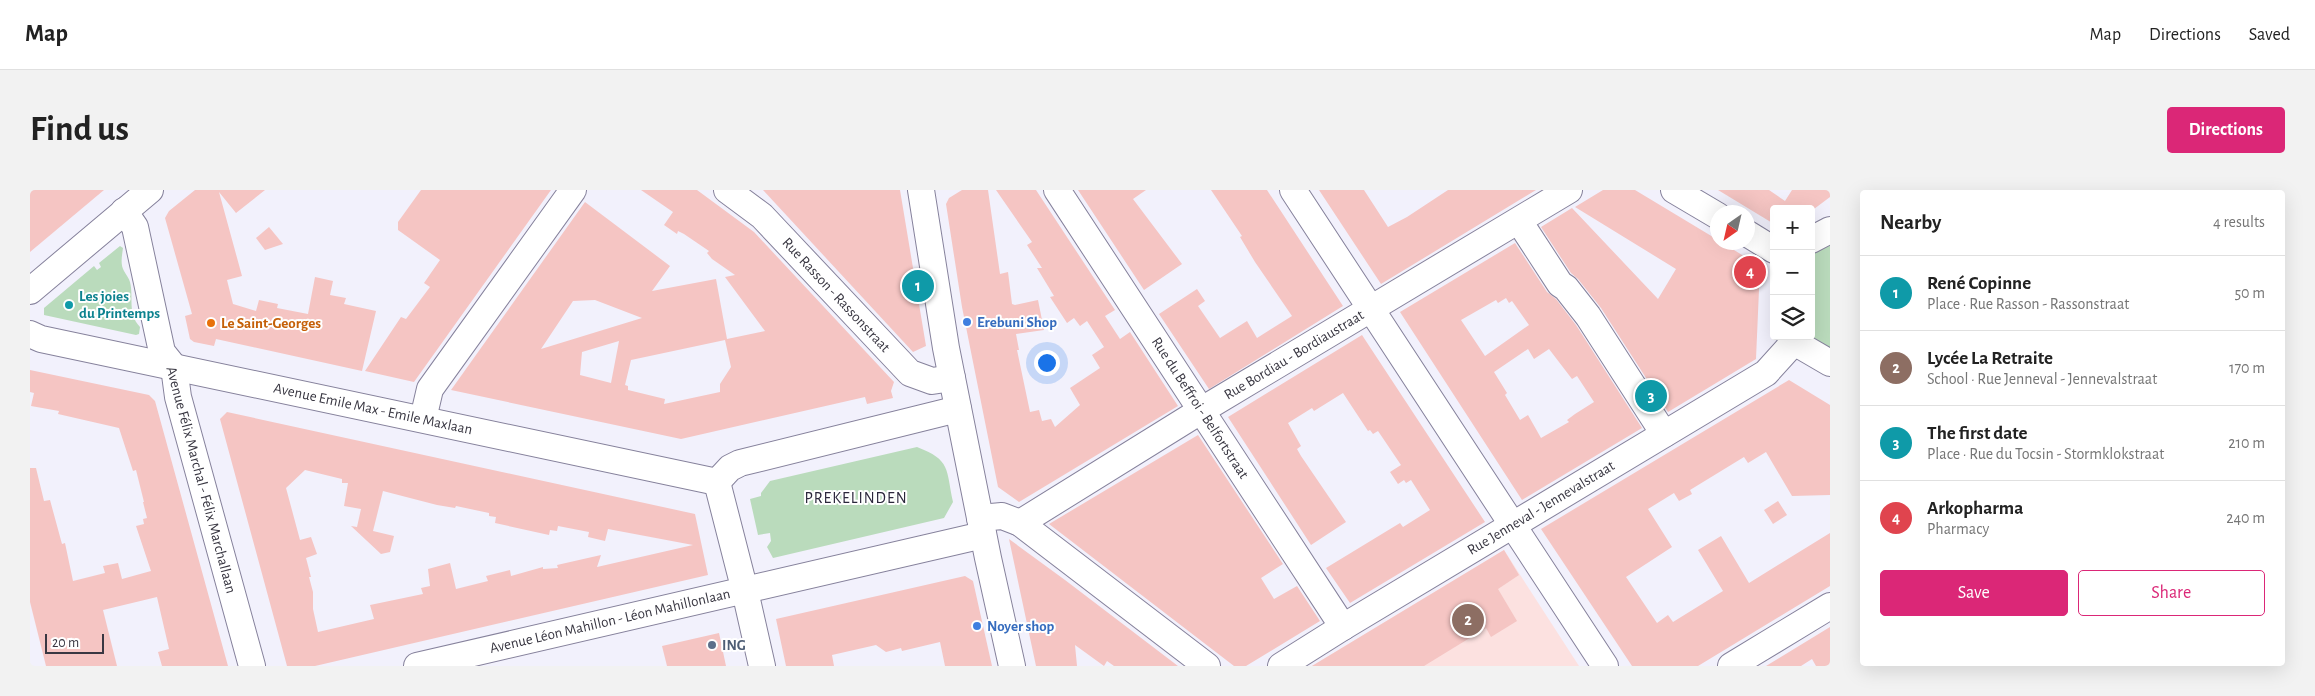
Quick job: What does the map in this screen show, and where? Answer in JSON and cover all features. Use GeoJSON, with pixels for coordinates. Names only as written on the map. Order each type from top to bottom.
{"type":"FeatureCollection","features":[{"type":"Feature","properties":{"kind":"street"},"geometry":{"type":"LineString","coordinates":[[30,291],[150,190]]}},
{"type":"Feature","properties":{"kind":"street"},"geometry":{"type":"LineString","coordinates":[[423,419],[430,389],[573,190]]}},
{"type":"Feature","properties":{"kind":"street","name":"Rue Rasson - Rassonstraat"},"geometry":{"type":"LineString","coordinates":[[727,190],[762,216],[910,373],[932,381],[952,378]]}},
{"type":"Feature","properties":{"kind":"street"},"geometry":{"type":"LineString","coordinates":[[921,190],[952,378],[1012,666]]}},
{"type":"Feature","properties":{"kind":"street","name":"Rue du Beffroi - Belfortstraat"},"geometry":{"type":"LineString","coordinates":[[1057,190],[1343,627]]}},
{"type":"Feature","properties":{"kind":"street"},"geometry":{"type":"LineString","coordinates":[[1293,190],[1605,666]]}},
{"type":"Feature","properties":{"kind":"street","name":"Rue Bordiau - Bordiaustraat"},"geometry":{"type":"LineString","coordinates":[[1020,524],[1202,410],[1569,190]]}},
{"type":"Feature","properties":{"kind":"street"},"geometry":{"type":"LineString","coordinates":[[1674,190],[1710,211]]}},
{"type":"Feature","properties":{"kind":"street","name":"Avenue Félix Marchal - Félix Marchallaan"},"geometry":{"type":"LineString","coordinates":[[124,211],[135,227],[162,352],[174,367],[178,398],[252,666]]}},
{"type":"Feature","properties":{"kind":"street"},"geometry":{"type":"LineString","coordinates":[[1519,220],[1560,284],[1566,288],[1588,316],[1664,434]]}},
{"type":"Feature","properties":{"kind":"street"},"geometry":{"type":"LineString","coordinates":[[1815,238],[1830,230]]}},
{"type":"Feature","properties":{"kind":"street"},"geometry":{"type":"LineString","coordinates":[[1755,238],[1770,248]]}},
{"type":"Feature","properties":{"kind":"street","name":"Avenue Emile Max - Emile Maxlaan"},"geometry":{"type":"LineString","coordinates":[[30,334],[41,339],[717,482]]}},
{"type":"Feature","properties":{"kind":"street","name":"Rue Jenneval - Jennevalstraat"},"geometry":{"type":"LineString","coordinates":[[1281,666],[1766,373],[1791,340]]}},
{"type":"Feature","properties":{"kind":"street"},"geometry":{"type":"LineString","coordinates":[[1794,340],[1830,363]]}},
{"type":"Feature","properties":{"kind":"street"},"geometry":{"type":"LineString","coordinates":[[762,666],[745,590],[717,482],[730,468],[740,462],[958,409]]}},
{"type":"Feature","properties":{"kind":"street","name":"Avenue Léon Mahillon - Léon Mahillonlaan"},"geometry":{"type":"LineString","coordinates":[[417,666],[745,590],[982,527],[1002,516],[1020,524],[1207,666]]}},
{"type":"Feature","properties":{"kind":"street"},"geometry":{"type":"LineString","coordinates":[[1731,666],[1830,606]]}},
{"type":"Feature","properties":{"kind":"shaded area"},"geometry":{"type":"Polygon","coordinates":[[[1504,550],[1579,666],[1312,666],[1504,550]]]}},
{"type":"Feature","properties":{"kind":"green space"},"geometry":{"type":"Polygon","coordinates":[[[1830,241],[1830,354],[1812,340],[1815,340],[1815,252],[1830,241]]]}},
{"type":"Feature","properties":{"kind":"green space"},"geometry":{"type":"Polygon","coordinates":[[[120,246],[123,248],[122,266],[130,282],[132,311],[140,327],[139,334],[136,335],[44,315],[44,308],[94,266],[97,270],[101,267],[99,263],[120,246]]]}},
{"type":"Feature","properties":{"kind":"green space"},"geometry":{"type":"Polygon","coordinates":[[[917,447],[936,456],[945,467],[953,502],[944,518],[773,558],[767,547],[771,541],[770,533],[758,535],[750,499],[761,496],[761,493],[770,481],[917,447]]]}},
{"type":"Feature","properties":{"kind":"building"},"geometry":{"type":"Polygon","coordinates":[[[30,190],[104,190],[30,252],[30,190]]]}},
{"type":"Feature","properties":{"kind":"building"},"geometry":{"type":"Polygon","coordinates":[[[195,190],[265,190],[236,213],[219,192],[242,276],[227,280],[233,304],[256,311],[259,300],[278,304],[277,308],[308,314],[315,277],[333,281],[330,295],[346,298],[344,304],[376,311],[362,371],[216,339],[214,346],[194,342],[190,339],[185,316],[192,314],[165,218],[169,211],[195,190]]]}},
{"type":"Feature","properties":{"kind":"building"},"geometry":{"type":"Polygon","coordinates":[[[421,190],[551,190],[414,382],[365,371],[401,317],[406,319],[430,287],[424,283],[440,260],[398,230],[398,222],[421,190]]]}},
{"type":"Feature","properties":{"kind":"building"},"geometry":{"type":"Polygon","coordinates":[[[641,190],[697,190],[754,232],[894,382],[891,391],[893,398],[867,404],[865,397],[681,439],[451,390],[585,202],[670,266],[652,291],[716,279],[727,339],[765,331],[725,277],[735,275],[712,259],[707,253],[709,251],[684,234],[678,231],[677,234],[664,225],[673,212],[641,190]],[[595,300],[573,301],[541,349],[642,318],[595,300]],[[725,340],[631,360],[625,385],[628,386],[628,390],[665,399],[664,404],[720,392],[720,384],[731,367],[725,340]],[[619,341],[582,352],[580,375],[611,383],[619,341]]]}},
{"type":"Feature","properties":{"kind":"building"},"geometry":{"type":"Polygon","coordinates":[[[763,190],[900,190],[926,346],[913,352],[763,190]]]}},
{"type":"Feature","properties":{"kind":"building"},"geometry":{"type":"Polygon","coordinates":[[[962,190],[988,190],[1000,274],[1008,272],[1012,304],[1038,300],[1044,330],[1016,334],[1019,350],[1017,350],[1030,412],[1039,410],[1042,421],[1051,419],[1055,427],[1080,405],[1070,388],[1100,368],[1092,355],[1104,347],[1087,321],[1080,326],[1074,318],[1067,323],[1050,297],[1054,296],[1037,268],[1042,268],[1027,245],[1032,242],[996,190],[1036,190],[1115,310],[1105,316],[1120,339],[1130,332],[1178,406],[1019,502],[998,487],[962,307],[946,204],[949,198],[962,190]]]}},
{"type":"Feature","properties":{"kind":"building"},"geometry":{"type":"Polygon","coordinates":[[[1078,190],[1146,190],[1133,199],[1182,264],[1144,290],[1078,190]]]}},
{"type":"Feature","properties":{"kind":"building"},"geometry":{"type":"Polygon","coordinates":[[[1211,190],[1267,190],[1343,306],[1209,389],[1159,314],[1197,289],[1205,301],[1198,306],[1220,338],[1247,321],[1257,338],[1292,316],[1255,262],[1240,237],[1242,236],[1211,190]]]}},
{"type":"Feature","properties":{"kind":"building"},"geometry":{"type":"Polygon","coordinates":[[[1319,190],[1364,190],[1388,227],[1448,190],[1536,190],[1381,284],[1319,190]]]}},
{"type":"Feature","properties":{"kind":"building"},"geometry":{"type":"Polygon","coordinates":[[[1603,190],[1635,190],[1710,235],[1710,250],[1734,250],[1760,266],[1756,359],[1668,412],[1601,308],[1571,273],[1541,227],[1572,208],[1658,299],[1676,269],[1575,207],[1603,190]]]}},
{"type":"Feature","properties":{"kind":"building"},"geometry":{"type":"Polygon","coordinates":[[[1718,190],[1769,190],[1785,201],[1792,190],[1830,190],[1830,197],[1815,208],[1815,205],[1770,205],[1770,222],[1755,212],[1755,205],[1743,205],[1718,190]]]}},
{"type":"Feature","properties":{"kind":"building"},"geometry":{"type":"Polygon","coordinates":[[[269,227],[283,244],[265,250],[256,238],[269,227]]]}},
{"type":"Feature","properties":{"kind":"building"},"geometry":{"type":"Polygon","coordinates":[[[1515,243],[1547,292],[1556,299],[1576,325],[1642,428],[1522,500],[1400,312],[1515,243]],[[1506,298],[1498,303],[1496,300],[1461,320],[1485,356],[1529,325],[1512,301],[1509,303],[1506,298]],[[1528,349],[1494,372],[1520,420],[1528,415],[1541,438],[1569,422],[1567,420],[1594,402],[1577,376],[1572,379],[1549,349],[1534,359],[1528,349]]]}},
{"type":"Feature","properties":{"kind":"building"},"geometry":{"type":"Polygon","coordinates":[[[1362,335],[1485,522],[1350,603],[1326,568],[1400,523],[1403,527],[1430,510],[1411,480],[1406,483],[1404,480],[1398,484],[1390,472],[1401,465],[1378,431],[1373,434],[1370,430],[1368,431],[1343,393],[1314,411],[1312,408],[1288,423],[1301,446],[1297,449],[1301,456],[1346,522],[1311,545],[1228,417],[1362,335]]]}},
{"type":"Feature","properties":{"kind":"building"},"geometry":{"type":"Polygon","coordinates":[[[30,370],[149,395],[155,401],[228,666],[162,666],[158,652],[169,649],[157,597],[103,610],[117,666],[46,666],[30,602],[30,468],[36,468],[44,501],[50,500],[62,544],[65,543],[73,581],[105,573],[103,566],[118,563],[122,579],[151,571],[136,526],[144,524],[143,519],[147,518],[144,502],[136,470],[133,471],[119,428],[58,414],[59,411],[31,406],[34,393],[30,392],[30,370]]]}},
{"type":"Feature","properties":{"kind":"building"},"geometry":{"type":"Polygon","coordinates":[[[1789,380],[1830,405],[1830,495],[1792,496],[1766,452],[1748,463],[1744,457],[1690,490],[1692,494],[1679,501],[1674,493],[1648,509],[1672,547],[1626,577],[1657,623],[1668,615],[1673,622],[1723,591],[1698,550],[1721,536],[1749,583],[1830,533],[1830,586],[1698,666],[1632,666],[1541,529],[1789,380]]]}},
{"type":"Feature","properties":{"kind":"building"},"geometry":{"type":"Polygon","coordinates":[[[227,412],[695,514],[708,575],[315,666],[287,666],[220,419],[227,412]],[[305,470],[286,488],[300,540],[311,537],[317,554],[306,558],[311,577],[309,577],[313,592],[313,609],[318,632],[374,619],[370,605],[423,594],[421,588],[430,586],[428,569],[450,563],[456,589],[488,581],[486,576],[510,570],[511,576],[543,567],[543,569],[558,568],[557,565],[601,555],[597,567],[693,545],[608,529],[605,541],[588,537],[589,532],[558,526],[557,531],[550,530],[549,535],[495,523],[496,517],[489,516],[489,513],[456,506],[455,508],[437,505],[383,491],[373,531],[394,536],[390,552],[381,554],[351,526],[357,527],[361,509],[344,506],[348,483],[342,483],[342,479],[305,470]]]}},
{"type":"Feature","properties":{"kind":"building"},"geometry":{"type":"Polygon","coordinates":[[[1198,435],[1283,564],[1261,578],[1274,599],[1297,586],[1320,621],[1246,666],[1234,666],[1049,524],[1198,435]]]}},
{"type":"Feature","properties":{"kind":"building"},"geometry":{"type":"Polygon","coordinates":[[[1778,501],[1787,515],[1773,524],[1764,510],[1778,501]]]}},
{"type":"Feature","properties":{"kind":"building"},"geometry":{"type":"Polygon","coordinates":[[[1009,539],[1178,666],[1114,666],[1107,661],[1104,666],[1075,645],[1077,666],[1036,666],[1009,539]]]}},
{"type":"Feature","properties":{"kind":"building"},"geometry":{"type":"Polygon","coordinates":[[[1504,550],[1519,575],[1498,589],[1517,621],[1491,637],[1486,628],[1424,666],[1312,666],[1504,550]]]}},
{"type":"Feature","properties":{"kind":"building"},"geometry":{"type":"Polygon","coordinates":[[[965,576],[973,581],[992,666],[945,666],[940,642],[902,651],[901,648],[886,652],[876,645],[832,655],[834,666],[786,666],[776,619],[965,576]]]}},
{"type":"Feature","properties":{"kind":"building"},"geometry":{"type":"Polygon","coordinates":[[[1830,627],[1830,666],[1816,666],[1812,659],[1801,666],[1766,666],[1830,627]]]}},
{"type":"Feature","properties":{"kind":"building"},"geometry":{"type":"Polygon","coordinates":[[[719,633],[726,666],[667,666],[662,646],[719,633]]]}},
{"type":"Feature","properties":{"kind":"place","name":"Arkopharma"},"geometry":{"type":"Point","coordinates":[1750,272]}},
{"type":"Feature","properties":{"kind":"place","name":"René Copinne"},"geometry":{"type":"Point","coordinates":[918,286]}},
{"type":"Feature","properties":{"kind":"place","name":"Les joies du Printemps"},"geometry":{"type":"Point","coordinates":[69,305]}},
{"type":"Feature","properties":{"kind":"place","name":"Erebuni Shop"},"geometry":{"type":"Point","coordinates":[967,322]}},
{"type":"Feature","properties":{"kind":"place","name":"Le Saint-Georges"},"geometry":{"type":"Point","coordinates":[211,323]}},
{"type":"Feature","properties":{"kind":"place","name":"The first date"},"geometry":{"type":"Point","coordinates":[1651,396]}},
{"type":"Feature","properties":{"kind":"place","name":"Lycée La Retraite"},"geometry":{"type":"Point","coordinates":[1468,620]}},
{"type":"Feature","properties":{"kind":"place","name":"Noyer shop"},"geometry":{"type":"Point","coordinates":[977,626]}},
{"type":"Feature","properties":{"kind":"place","name":"ING"},"geometry":{"type":"Point","coordinates":[712,645]}},
{"type":"Feature","properties":{"kind":"district","name":"PREKELINDEN"},"geometry":{"type":"Point","coordinates":[856,498]}}]}
